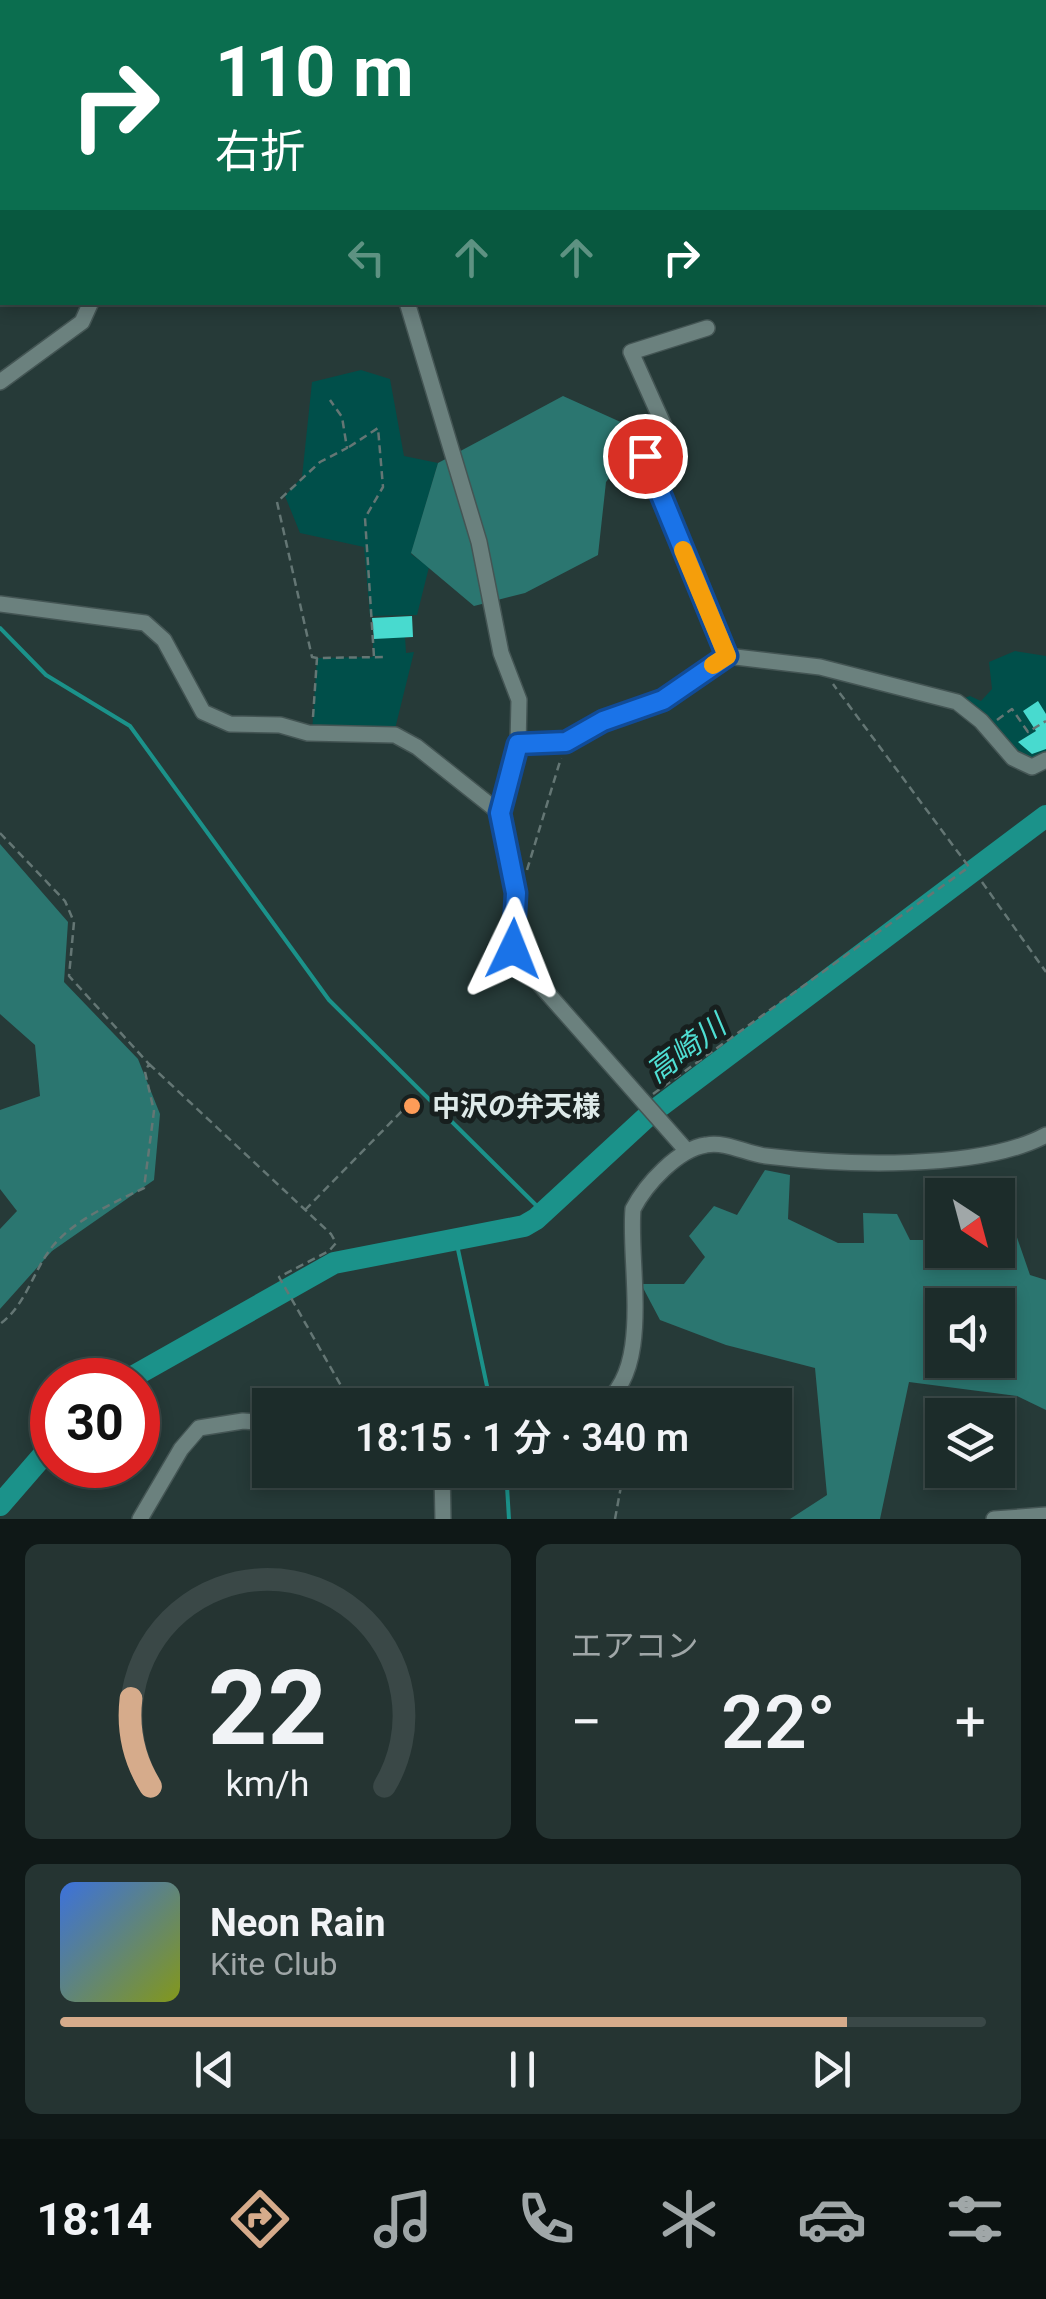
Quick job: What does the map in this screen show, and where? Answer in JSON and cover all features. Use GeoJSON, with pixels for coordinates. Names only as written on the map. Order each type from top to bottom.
{"type":"FeatureCollection","features":[{"type":"Feature","properties":{"kind":"street"},"geometry":{"type":"LineString","coordinates":[[0,382],[82,322],[90,305]]}},
{"type":"Feature","properties":{"kind":"street"},"geometry":{"type":"LineString","coordinates":[[408,305],[480,542],[502,652],[519,700],[518,744],[500,813],[516,893],[513,949],[519,961],[687,1151]]}},
{"type":"Feature","properties":{"kind":"street"},"geometry":{"type":"LineString","coordinates":[[707,328],[631,352],[669,437],[645,456],[727,656]]}},
{"type":"Feature","properties":{"kind":"street"},"geometry":{"type":"LineString","coordinates":[[0,604],[145,623],[164,640],[211,718],[230,724],[280,725],[312,733],[395,735],[417,747],[500,813]]}},
{"type":"Feature","properties":{"kind":"street"},"geometry":{"type":"LineString","coordinates":[[518,744],[566,742],[603,721],[663,700],[727,656],[820,667],[957,702],[1014,758],[1032,767],[1046,760]]}},
{"type":"Feature","properties":{"kind":"street"},"geometry":{"type":"LineString","coordinates":[[619,1388],[632,1358],[633,1209],[640,1196],[687,1151],[714,1144],[764,1156],[955,1159],[1015,1148],[1046,1135]]}},
{"type":"Feature","properties":{"kind":"street"},"geometry":{"type":"LineString","coordinates":[[140,1519],[181,1449],[199,1428],[252,1422]]}},
{"type":"Feature","properties":{"kind":"street"},"geometry":{"type":"LineString","coordinates":[[442,1488],[443,1519]]}},
{"type":"Feature","properties":{"kind":"street"},"geometry":{"type":"LineString","coordinates":[[994,1519],[1046,1515]]}},
{"type":"Feature","properties":{"kind":"path"},"geometry":{"type":"LineString","coordinates":[[330,400],[342,416],[348,448]]}},
{"type":"Feature","properties":{"kind":"path"},"geometry":{"type":"LineString","coordinates":[[374,657],[364,532],[365,518],[382,487],[378,428],[320,462],[277,502],[312,657],[317,658],[386,657]]}},
{"type":"Feature","properties":{"kind":"path"},"geometry":{"type":"LineString","coordinates":[[312,733],[317,658]]}},
{"type":"Feature","properties":{"kind":"path"},"geometry":{"type":"LineString","coordinates":[[643,1101],[969,868],[820,667]]}},
{"type":"Feature","properties":{"kind":"path"},"geometry":{"type":"LineString","coordinates":[[993,735],[1002,726],[997,720],[1012,709],[1028,732],[1046,721]]}},
{"type":"Feature","properties":{"kind":"path"},"geometry":{"type":"LineString","coordinates":[[516,893],[533,857],[566,742]]}},
{"type":"Feature","properties":{"kind":"path"},"geometry":{"type":"LineString","coordinates":[[0,834],[65,901],[74,922],[69,976],[149,1064],[306,1210],[336,1243],[279,1277],[342,1388]]}},
{"type":"Feature","properties":{"kind":"path"},"geometry":{"type":"LineString","coordinates":[[982,882],[1046,972]]}},
{"type":"Feature","properties":{"kind":"path"},"geometry":{"type":"LineString","coordinates":[[0,1324],[12,1315],[53,1246],[107,1206],[144,1188],[154,1111],[145,1072],[149,1064]]}},
{"type":"Feature","properties":{"kind":"path"},"geometry":{"type":"LineString","coordinates":[[306,1210],[402,1111]]}},
{"type":"Feature","properties":{"kind":"path"},"geometry":{"type":"LineString","coordinates":[[615,1519],[621,1488]]}},
{"type":"Feature","properties":{"kind":"shaded area"},"geometry":{"type":"Polygon","coordinates":[[[361,370],[390,379],[404,456],[438,463],[411,554],[429,567],[417,615],[370,616],[364,547],[300,533],[285,496],[302,477],[312,382],[361,370]]]}},
{"type":"Feature","properties":{"kind":"shaded area"},"geometry":{"type":"Polygon","coordinates":[[[563,396],[645,433],[606,482],[598,555],[525,593],[474,606],[411,553],[438,463],[563,396]]]}},
{"type":"Feature","properties":{"kind":"shaded area"},"geometry":{"type":"Polygon","coordinates":[[[405,636],[406,653],[414,652],[394,733],[312,733],[317,658],[373,657],[373,639],[405,636]]]}},
{"type":"Feature","properties":{"kind":"shaded area"},"geometry":{"type":"Polygon","coordinates":[[[1015,651],[1046,656],[1046,758],[1032,765],[959,700],[970,696],[981,701],[992,689],[989,662],[1015,651]]]}},
{"type":"Feature","properties":{"kind":"shaded area"},"geometry":{"type":"Polygon","coordinates":[[[0,844],[68,922],[64,982],[138,1059],[160,1114],[154,1180],[52,1251],[0,1309],[0,1229],[17,1211],[0,1189],[0,1110],[40,1096],[35,1045],[0,1014],[0,844]]]}},
{"type":"Feature","properties":{"kind":"shaded area"},"geometry":{"type":"Polygon","coordinates":[[[765,1170],[790,1175],[788,1219],[838,1243],[864,1243],[863,1213],[897,1214],[910,1240],[925,1240],[925,1268],[1015,1268],[1015,1232],[1030,1275],[1046,1280],[1046,1410],[1017,1396],[909,1382],[880,1519],[790,1519],[827,1495],[815,1368],[726,1345],[660,1320],[641,1284],[684,1284],[705,1257],[689,1236],[714,1206],[737,1215],[765,1170]]]}},
{"type":"Feature","properties":{"kind":"building"},"geometry":{"type":"Polygon","coordinates":[[[412,616],[413,637],[374,639],[372,618],[412,616]]]}},
{"type":"Feature","properties":{"kind":"building"},"geometry":{"type":"Polygon","coordinates":[[[1038,701],[1046,714],[1046,749],[1032,754],[1018,742],[1036,731],[1023,711],[1038,701]]]}},
{"type":"Feature","properties":{"kind":"waterway"},"geometry":{"type":"LineString","coordinates":[[0,628],[46,675],[130,726],[329,1000],[544,1213]]}},
{"type":"Feature","properties":{"kind":"waterway","name":"高崎川"},"geometry":{"type":"LineString","coordinates":[[160,1361],[334,1263],[524,1226],[536,1219],[651,1113],[1046,816]]}},
{"type":"Feature","properties":{"kind":"waterway"},"geometry":{"type":"LineString","coordinates":[[456,1240],[487,1388]]}},
{"type":"Feature","properties":{"kind":"waterway","name":"高崎川"},"geometry":{"type":"LineString","coordinates":[[0,1505],[30,1470]]}},
{"type":"Feature","properties":{"kind":"waterway"},"geometry":{"type":"LineString","coordinates":[[507,1488],[509,1519]]}},
{"type":"Feature","properties":{"kind":"slow traffic"},"geometry":{"type":"LineString","coordinates":[[683,550],[727,656],[713,665]]}},
{"type":"Feature","properties":{"kind":"place","name":"中沢の弁天様"},"geometry":{"type":"Point","coordinates":[412,1106]}},
{"type":"Feature","properties":{"kind":"route"},"geometry":{"type":"LineString","coordinates":[[513,949],[516,893],[500,813],[518,744],[566,742],[603,721],[663,700],[727,656],[645,456]]}}]}
